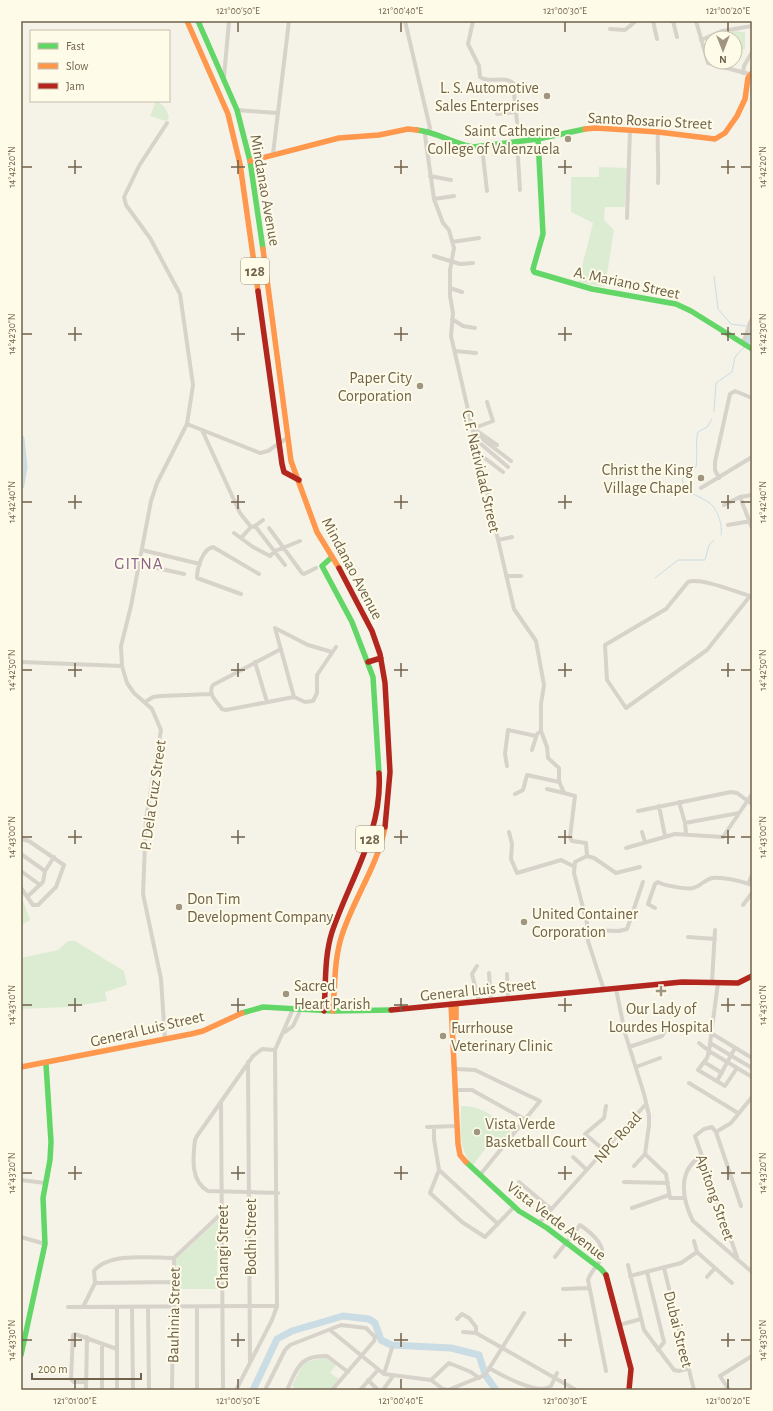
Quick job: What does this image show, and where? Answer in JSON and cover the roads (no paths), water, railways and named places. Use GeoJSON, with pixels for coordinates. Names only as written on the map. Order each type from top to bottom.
{"type":"FeatureCollection","features":[{"type":"Feature","properties":{"kind":"main road","name":"Mindanao Avenue"},"geometry":{"type":"LineString","coordinates":[[187,21],[228,114],[240,164],[278,444],[284,472],[299,480]]}},
{"type":"Feature","properties":{"kind":"main road","name":"Mindanao Avenue"},"geometry":{"type":"LineString","coordinates":[[198,21],[224,77],[237,110],[250,160],[291,461],[317,532],[360,603],[382,658],[386,691],[390,772],[390,792],[385,829],[375,860],[342,935],[338,953],[333,1008]]}},
{"type":"Feature","properties":{"kind":"main road","name":"Santo Rosario Street"},"geometry":{"type":"LineString","coordinates":[[250,160],[340,138],[379,135],[408,129],[428,131],[466,146],[482,147],[538,139],[588,128],[658,132],[718,138],[733,123],[740,112],[751,74]]}},
{"type":"Feature","properties":{"kind":"main road","name":"A. Mariano Street"},"geometry":{"type":"LineString","coordinates":[[538,139],[543,234],[534,272],[592,289],[680,306],[698,315],[752,350]]}},
{"type":"Feature","properties":{"kind":"main road"},"geometry":{"type":"LineString","coordinates":[[254,259],[264,257]]}},
{"type":"Feature","properties":{"kind":"main road"},"geometry":{"type":"LineString","coordinates":[[271,387],[281,385]]}},
{"type":"Feature","properties":{"kind":"main road"},"geometry":{"type":"LineString","coordinates":[[319,567],[332,557]]}},
{"type":"Feature","properties":{"kind":"main road","name":"Mindanao Avenue"},"geometry":{"type":"LineString","coordinates":[[319,567],[352,622],[368,662],[374,684],[380,788],[377,813],[370,839],[332,933],[328,952],[324,1011]]}},
{"type":"Feature","properties":{"kind":"main road"},"geometry":{"type":"LineString","coordinates":[[368,662],[382,658]]}},
{"type":"Feature","properties":{"kind":"main road"},"geometry":{"type":"LineString","coordinates":[[354,879],[364,884]]}},
{"type":"Feature","properties":{"kind":"main road","name":"General Luis Street"},"geometry":{"type":"LineString","coordinates":[[21,1067],[46,1064],[203,1031],[240,1013],[256,1008],[271,1007],[324,1011],[333,1008],[394,1010],[682,982],[738,984],[752,976]]}},
{"type":"Feature","properties":{"kind":"main road"},"geometry":{"type":"LineString","coordinates":[[324,1004],[333,1008]]}},
{"type":"Feature","properties":{"kind":"main road","name":"Vista Verde Avenue"},"geometry":{"type":"LineString","coordinates":[[454,1004],[457,1126],[460,1154],[465,1161],[514,1207],[539,1223],[597,1265],[608,1278],[631,1369],[630,1390]]}},
{"type":"Feature","properties":{"kind":"main road"},"geometry":{"type":"LineString","coordinates":[[21,1355],[45,1244],[43,1198],[51,1142],[46,1064]]}},
{"type":"Feature","properties":{"kind":"street"},"geometry":{"type":"LineString","coordinates":[[224,77],[229,21]]}},
{"type":"Feature","properties":{"kind":"street"},"geometry":{"type":"LineString","coordinates":[[273,154],[289,21]]}},
{"type":"Feature","properties":{"kind":"street","name":"C.F. Natividad Street"},"geometry":{"type":"LineString","coordinates":[[405,21],[430,128],[425,139],[434,199],[443,223],[449,230],[454,248],[450,288],[453,313],[450,330],[514,609],[536,641],[538,648],[544,685],[541,704],[541,731],[547,747],[548,758],[560,769],[559,782],[564,793]]}},
{"type":"Feature","properties":{"kind":"street"},"geometry":{"type":"LineString","coordinates":[[473,21],[468,44],[479,66],[480,77],[485,80],[511,81],[517,122],[529,140]]}},
{"type":"Feature","properties":{"kind":"street"},"geometry":{"type":"LineString","coordinates":[[610,28],[625,30],[636,21]]}},
{"type":"Feature","properties":{"kind":"street"},"geometry":{"type":"LineString","coordinates":[[653,21],[657,39]]}},
{"type":"Feature","properties":{"kind":"street"},"geometry":{"type":"LineString","coordinates":[[673,21],[678,37]]}},
{"type":"Feature","properties":{"kind":"street"},"geometry":{"type":"LineString","coordinates":[[696,21],[708,63],[751,74]]}},
{"type":"Feature","properties":{"kind":"street"},"geometry":{"type":"LineString","coordinates":[[701,40],[722,31],[752,26]]}},
{"type":"Feature","properties":{"kind":"street"},"geometry":{"type":"LineString","coordinates":[[743,73],[744,66],[752,52]]}},
{"type":"Feature","properties":{"kind":"street"},"geometry":{"type":"LineString","coordinates":[[237,110],[277,113]]}},
{"type":"Feature","properties":{"kind":"street"},"geometry":{"type":"LineString","coordinates":[[497,114],[516,112]]}},
{"type":"Feature","properties":{"kind":"street","name":"P. Dela Cruz Street"},"geometry":{"type":"LineString","coordinates":[[165,1039],[161,979],[143,894],[146,820],[161,730],[156,715],[145,702],[134,693],[127,683],[122,666],[122,637],[131,606],[151,501],[157,483],[187,424],[193,385],[180,294],[153,243],[126,205],[124,197],[139,166],[168,122]]}},
{"type":"Feature","properties":{"kind":"street"},"geometry":{"type":"LineString","coordinates":[[627,218],[630,131]]}},
{"type":"Feature","properties":{"kind":"street"},"geometry":{"type":"LineString","coordinates":[[658,132],[656,156],[659,166],[658,183]]}},
{"type":"Feature","properties":{"kind":"street"},"geometry":{"type":"LineString","coordinates":[[517,141],[520,190]]}},
{"type":"Feature","properties":{"kind":"street"},"geometry":{"type":"LineString","coordinates":[[482,147],[488,191]]}},
{"type":"Feature","properties":{"kind":"street"},"geometry":{"type":"LineString","coordinates":[[430,176],[451,180]]}},
{"type":"Feature","properties":{"kind":"street"},"geometry":{"type":"LineString","coordinates":[[434,199],[454,196]]}},
{"type":"Feature","properties":{"kind":"street"},"geometry":{"type":"LineString","coordinates":[[452,242],[479,238]]}},
{"type":"Feature","properties":{"kind":"street"},"geometry":{"type":"LineString","coordinates":[[434,256],[462,265],[473,263]]}},
{"type":"Feature","properties":{"kind":"street"},"geometry":{"type":"LineString","coordinates":[[450,288],[462,292]]}},
{"type":"Feature","properties":{"kind":"street"},"geometry":{"type":"LineString","coordinates":[[452,319],[463,326],[475,328]]}},
{"type":"Feature","properties":{"kind":"street"},"geometry":{"type":"LineString","coordinates":[[744,344],[747,328],[752,319]]}},
{"type":"Feature","properties":{"kind":"street"},"geometry":{"type":"LineString","coordinates":[[455,351],[476,353]]}},
{"type":"Feature","properties":{"kind":"street"},"geometry":{"type":"LineString","coordinates":[[719,478],[715,470],[715,462],[730,394],[735,391],[752,398]]}},
{"type":"Feature","properties":{"kind":"street"},"geometry":{"type":"LineString","coordinates":[[474,433],[493,421],[487,402]]}},
{"type":"Feature","properties":{"kind":"street"},"geometry":{"type":"LineString","coordinates":[[187,424],[260,453],[268,451],[287,438]]}},
{"type":"Feature","properties":{"kind":"street"},"geometry":{"type":"LineString","coordinates":[[202,430],[240,513],[275,551],[285,565]]}},
{"type":"Feature","properties":{"kind":"street"},"geometry":{"type":"LineString","coordinates":[[474,433],[497,445]]}},
{"type":"Feature","properties":{"kind":"street"},"geometry":{"type":"LineString","coordinates":[[474,433],[511,461]]}},
{"type":"Feature","properties":{"kind":"street"},"geometry":{"type":"LineString","coordinates":[[474,433],[508,467]]}},
{"type":"Feature","properties":{"kind":"street"},"geometry":{"type":"LineString","coordinates":[[478,452],[503,472]]}},
{"type":"Feature","properties":{"kind":"street"},"geometry":{"type":"LineString","coordinates":[[701,488],[752,457]]}},
{"type":"Feature","properties":{"kind":"street"},"geometry":{"type":"LineString","coordinates":[[724,505],[740,497],[752,495]]}},
{"type":"Feature","properties":{"kind":"street"},"geometry":{"type":"LineString","coordinates":[[740,497],[751,521],[752,528]]}},
{"type":"Feature","properties":{"kind":"street"},"geometry":{"type":"LineString","coordinates":[[241,538],[263,520]]}},
{"type":"Feature","properties":{"kind":"street"},"geometry":{"type":"LineString","coordinates":[[728,524],[751,521]]}},
{"type":"Feature","properties":{"kind":"street"},"geometry":{"type":"LineString","coordinates":[[269,528],[302,573],[304,574],[319,567]]}},
{"type":"Feature","properties":{"kind":"street"},"geometry":{"type":"LineString","coordinates":[[234,533],[253,547],[270,556],[275,551],[300,541]]}},
{"type":"Feature","properties":{"kind":"street"},"geometry":{"type":"LineString","coordinates":[[498,540],[512,537]]}},
{"type":"Feature","properties":{"kind":"street"},"geometry":{"type":"LineString","coordinates":[[241,594],[197,578],[200,564],[207,550],[213,547],[259,574]]}},
{"type":"Feature","properties":{"kind":"street"},"geometry":{"type":"LineString","coordinates":[[142,550],[200,564]]}},
{"type":"Feature","properties":{"kind":"street"},"geometry":{"type":"LineString","coordinates":[[139,564],[184,574]]}},
{"type":"Feature","properties":{"kind":"street"},"geometry":{"type":"LineString","coordinates":[[506,576],[521,576]]}},
{"type":"Feature","properties":{"kind":"street"},"geometry":{"type":"LineString","coordinates":[[693,580],[702,581],[751,597],[706,650],[626,708],[607,680],[605,645],[666,609],[688,582],[693,580]]}},
{"type":"Feature","properties":{"kind":"street"},"geometry":{"type":"LineString","coordinates":[[294,697],[275,628],[308,645],[332,652]]}},
{"type":"Feature","properties":{"kind":"street"},"geometry":{"type":"LineString","coordinates":[[281,649],[215,682],[211,688],[211,694],[222,709],[226,710],[294,697],[309,703],[316,697],[315,678],[336,647]]}},
{"type":"Feature","properties":{"kind":"street"},"geometry":{"type":"LineString","coordinates":[[21,662],[122,666]]}},
{"type":"Feature","properties":{"kind":"street"},"geometry":{"type":"LineString","coordinates":[[255,662],[267,702]]}},
{"type":"Feature","properties":{"kind":"street"},"geometry":{"type":"LineString","coordinates":[[145,702],[161,696],[211,694]]}},
{"type":"Feature","properties":{"kind":"street"},"geometry":{"type":"LineString","coordinates":[[507,766],[505,754],[509,730],[536,736]]}},
{"type":"Feature","properties":{"kind":"street"},"geometry":{"type":"LineString","coordinates":[[532,750],[536,736],[541,731]]}},
{"type":"Feature","properties":{"kind":"street"},"geometry":{"type":"LineString","coordinates":[[516,794],[523,790],[527,775],[559,782]]}},
{"type":"Feature","properties":{"kind":"street"},"geometry":{"type":"LineString","coordinates":[[547,788],[574,795],[570,838],[572,841],[586,843],[587,856]]}},
{"type":"Feature","properties":{"kind":"street"},"geometry":{"type":"LineString","coordinates":[[638,811],[734,792],[752,804]]}},
{"type":"Feature","properties":{"kind":"street"},"geometry":{"type":"LineString","coordinates":[[626,848],[665,836],[686,833],[723,837],[752,794]]}},
{"type":"Feature","properties":{"kind":"street"},"geometry":{"type":"LineString","coordinates":[[679,802],[685,823],[686,833]]}},
{"type":"Feature","properties":{"kind":"street"},"geometry":{"type":"LineString","coordinates":[[659,806],[665,836]]}},
{"type":"Feature","properties":{"kind":"street"},"geometry":{"type":"LineString","coordinates":[[685,823],[739,813]]}},
{"type":"Feature","properties":{"kind":"street"},"geometry":{"type":"LineString","coordinates":[[509,832],[512,844],[511,859],[517,873],[561,860],[574,866]]}},
{"type":"Feature","properties":{"kind":"street"},"geometry":{"type":"LineString","coordinates":[[642,832],[645,842]]}},
{"type":"Feature","properties":{"kind":"street"},"geometry":{"type":"LineString","coordinates":[[21,839],[29,841],[64,865],[69,864]]}},
{"type":"Feature","properties":{"kind":"street"},"geometry":{"type":"LineString","coordinates":[[21,854],[45,870]]}},
{"type":"Feature","properties":{"kind":"street"},"geometry":{"type":"LineString","coordinates":[[604,990],[588,941],[588,930],[574,866],[576,861],[587,856],[602,862],[616,873],[640,867]]}},
{"type":"Feature","properties":{"kind":"street"},"geometry":{"type":"LineString","coordinates":[[28,896],[43,882],[45,870],[54,857]]}},
{"type":"Feature","properties":{"kind":"street"},"geometry":{"type":"LineString","coordinates":[[21,888],[35,906],[56,887],[64,865]]}},
{"type":"Feature","properties":{"kind":"street"},"geometry":{"type":"LineString","coordinates":[[21,871],[40,885]]}},
{"type":"Feature","properties":{"kind":"street"},"geometry":{"type":"LineString","coordinates":[[655,908],[648,904],[654,884],[658,882],[661,885],[689,888],[693,888],[704,880],[713,878],[750,884],[752,875]]}},
{"type":"Feature","properties":{"kind":"street"},"geometry":{"type":"LineString","coordinates":[[588,930],[619,931],[627,929],[643,882]]}},
{"type":"Feature","properties":{"kind":"street"},"geometry":{"type":"LineString","coordinates":[[744,905],[752,894]]}},
{"type":"Feature","properties":{"kind":"street"},"geometry":{"type":"LineString","coordinates":[[715,930],[715,982],[710,1043],[704,1062],[698,1070],[726,1086],[737,1068]]}},
{"type":"Feature","properties":{"kind":"street"},"geometry":{"type":"LineString","coordinates":[[688,937],[715,940]]}},
{"type":"Feature","properties":{"kind":"street"},"geometry":{"type":"LineString","coordinates":[[477,966],[472,974],[479,1002]]}},
{"type":"Feature","properties":{"kind":"street"},"geometry":{"type":"LineString","coordinates":[[489,973],[491,1000]]}},
{"type":"Feature","properties":{"kind":"street"},"geometry":{"type":"LineString","coordinates":[[507,974],[508,999]]}},
{"type":"Feature","properties":{"kind":"street","name":"NPC Road"},"geometry":{"type":"LineString","coordinates":[[539,1223],[646,1104],[629,1047],[616,989]]}},
{"type":"Feature","properties":{"kind":"street"},"geometry":{"type":"LineString","coordinates":[[236,1390],[277,1306],[278,1193],[275,1050],[293,1009]]}},
{"type":"Feature","properties":{"kind":"street"},"geometry":{"type":"LineString","coordinates":[[284,1032],[293,1026],[301,1010]]}},
{"type":"Feature","properties":{"kind":"street"},"geometry":{"type":"LineString","coordinates":[[629,1047],[662,1036],[667,1028]]}},
{"type":"Feature","properties":{"kind":"street"},"geometry":{"type":"LineString","coordinates":[[711,1033],[752,1058]]}},
{"type":"Feature","properties":{"kind":"street"},"geometry":{"type":"LineString","coordinates":[[699,1043],[727,1063],[752,1077]]}},
{"type":"Feature","properties":{"kind":"street"},"geometry":{"type":"LineString","coordinates":[[710,1043],[752,1068]]}},
{"type":"Feature","properties":{"kind":"street"},"geometry":{"type":"LineString","coordinates":[[717,1081],[735,1048]]}},
{"type":"Feature","properties":{"kind":"street"},"geometry":{"type":"LineString","coordinates":[[275,1050],[258,1051],[248,1062],[195,1140],[194,1171],[204,1189],[208,1191],[278,1193]]}},
{"type":"Feature","properties":{"kind":"street"},"geometry":{"type":"LineString","coordinates":[[636,1067],[660,1058]]}},
{"type":"Feature","properties":{"kind":"street","name":"Bodhi Street"},"geometry":{"type":"LineString","coordinates":[[248,1062],[250,1363]]}},
{"type":"Feature","properties":{"kind":"street"},"geometry":{"type":"LineString","coordinates":[[704,1062],[722,1072]]}},
{"type":"Feature","properties":{"kind":"street"},"geometry":{"type":"LineString","coordinates":[[456,1069],[476,1070],[538,1099],[540,1102],[525,1118],[480,1175]]}},
{"type":"Feature","properties":{"kind":"street"},"geometry":{"type":"LineString","coordinates":[[689,1083],[738,1113]]}},
{"type":"Feature","properties":{"kind":"street"},"geometry":{"type":"LineString","coordinates":[[456,1090],[472,1090],[525,1118],[533,1124]]}},
{"type":"Feature","properties":{"kind":"street"},"geometry":{"type":"LineString","coordinates":[[741,1206],[716,1132],[731,1124],[738,1113],[752,1097]]}},
{"type":"Feature","properties":{"kind":"street","name":"Changi Street"},"geometry":{"type":"LineString","coordinates":[[221,1103],[223,1390]]}},
{"type":"Feature","properties":{"kind":"street"},"geometry":{"type":"LineString","coordinates":[[634,1166],[645,1154],[650,1125],[646,1104]]}},
{"type":"Feature","properties":{"kind":"street"},"geometry":{"type":"LineString","coordinates":[[605,1151],[585,1134],[604,1118],[606,1106]]}},
{"type":"Feature","properties":{"kind":"street"},"geometry":{"type":"LineString","coordinates":[[428,1127],[457,1126]]}},
{"type":"Feature","properties":{"kind":"street"},"geometry":{"type":"LineString","coordinates":[[434,1127],[434,1138],[439,1170],[430,1193],[462,1222],[485,1237],[514,1207]]}},
{"type":"Feature","properties":{"kind":"street","name":"Apitong Street"},"geometry":{"type":"LineString","coordinates":[[716,1132],[712,1127],[709,1127],[695,1136],[737,1257]]}},
{"type":"Feature","properties":{"kind":"street"},"geometry":{"type":"LineString","coordinates":[[645,1154],[665,1172],[670,1198],[684,1198]]}},
{"type":"Feature","properties":{"kind":"street"},"geometry":{"type":"LineString","coordinates":[[701,1156],[689,1166],[684,1178],[684,1198],[693,1221],[737,1257],[752,1272]]}},
{"type":"Feature","properties":{"kind":"street"},"geometry":{"type":"LineString","coordinates":[[573,1157],[587,1170]]}},
{"type":"Feature","properties":{"kind":"street"},"geometry":{"type":"LineString","coordinates":[[439,1170],[498,1224]]}},
{"type":"Feature","properties":{"kind":"street"},"geometry":{"type":"LineString","coordinates":[[21,1180],[45,1183]]}},
{"type":"Feature","properties":{"kind":"street"},"geometry":{"type":"LineString","coordinates":[[519,1182],[550,1209]]}},
{"type":"Feature","properties":{"kind":"street"},"geometry":{"type":"LineString","coordinates":[[624,1182],[668,1183]]}},
{"type":"Feature","properties":{"kind":"street"},"geometry":{"type":"LineString","coordinates":[[632,1208],[669,1195]]}},
{"type":"Feature","properties":{"kind":"street","name":"Bauhinia Street"},"geometry":{"type":"LineString","coordinates":[[172,1390],[174,1258],[222,1213]]}},
{"type":"Feature","properties":{"kind":"street"},"geometry":{"type":"LineString","coordinates":[[555,1257],[580,1225],[594,1235],[600,1246],[602,1256],[589,1277],[589,1288],[606,1371]]}},
{"type":"Feature","properties":{"kind":"street"},"geometry":{"type":"LineString","coordinates":[[21,1236],[45,1244]]}},
{"type":"Feature","properties":{"kind":"street"},"geometry":{"type":"LineString","coordinates":[[694,1242],[697,1252],[732,1283]]}},
{"type":"Feature","properties":{"kind":"street"},"geometry":{"type":"LineString","coordinates":[[630,1276],[685,1262],[697,1252]]}},
{"type":"Feature","properties":{"kind":"street"},"geometry":{"type":"LineString","coordinates":[[83,1307],[95,1283],[94,1271],[97,1268],[118,1258],[174,1258]]}},
{"type":"Feature","properties":{"kind":"street"},"geometry":{"type":"LineString","coordinates":[[748,1268],[752,1263]]}},
{"type":"Feature","properties":{"kind":"street"},"geometry":{"type":"LineString","coordinates":[[628,1265],[646,1334],[675,1371],[689,1368]]}},
{"type":"Feature","properties":{"kind":"street","name":"Dubai Street"},"geometry":{"type":"LineString","coordinates":[[664,1268],[694,1390]]}},
{"type":"Feature","properties":{"kind":"street"},"geometry":{"type":"LineString","coordinates":[[707,1277],[715,1268]]}},
{"type":"Feature","properties":{"kind":"street"},"geometry":{"type":"LineString","coordinates":[[647,1272],[664,1342],[658,1350]]}},
{"type":"Feature","properties":{"kind":"street"},"geometry":{"type":"LineString","coordinates":[[95,1283],[173,1282]]}},
{"type":"Feature","properties":{"kind":"street"},"geometry":{"type":"LineString","coordinates":[[563,1289],[589,1288]]}},
{"type":"Feature","properties":{"kind":"street"},"geometry":{"type":"LineString","coordinates":[[68,1307],[277,1306]]}},
{"type":"Feature","properties":{"kind":"street"},"geometry":{"type":"LineString","coordinates":[[117,1307],[118,1390]]}},
{"type":"Feature","properties":{"kind":"street"},"geometry":{"type":"LineString","coordinates":[[132,1307],[133,1390]]}},
{"type":"Feature","properties":{"kind":"street"},"geometry":{"type":"LineString","coordinates":[[148,1307],[149,1390]]}},
{"type":"Feature","properties":{"kind":"street"},"geometry":{"type":"LineString","coordinates":[[198,1307],[198,1390]]}},
{"type":"Feature","properties":{"kind":"street"},"geometry":{"type":"LineString","coordinates":[[330,1330],[384,1374],[431,1380],[443,1389],[448,1390],[483,1377],[524,1313]]}},
{"type":"Feature","properties":{"kind":"street"},"geometry":{"type":"LineString","coordinates":[[457,1319],[462,1314],[466,1316],[476,1327],[476,1333]]}},
{"type":"Feature","properties":{"kind":"street"},"geometry":{"type":"LineString","coordinates":[[619,1325],[641,1319]]}},
{"type":"Feature","properties":{"kind":"street"},"geometry":{"type":"LineString","coordinates":[[265,1390],[285,1350],[290,1345],[341,1325],[366,1328],[375,1337],[374,1341],[332,1390]]}},
{"type":"Feature","properties":{"kind":"street"},"geometry":{"type":"LineString","coordinates":[[463,1332],[476,1333],[576,1390]]}},
{"type":"Feature","properties":{"kind":"street"},"geometry":{"type":"LineString","coordinates":[[86,1382],[74,1382],[71,1379],[73,1335],[75,1334],[87,1337],[117,1349]]}},
{"type":"Feature","properties":{"kind":"street"},"geometry":{"type":"LineString","coordinates":[[86,1390],[87,1337]]}},
{"type":"Feature","properties":{"kind":"street"},"geometry":{"type":"LineString","coordinates":[[102,1344],[102,1390]]}},
{"type":"Feature","properties":{"kind":"street"},"geometry":{"type":"LineString","coordinates":[[384,1374],[392,1348]]}},
{"type":"Feature","properties":{"kind":"street"},"geometry":{"type":"LineString","coordinates":[[287,1390],[299,1365],[303,1361],[327,1356],[348,1372]]}},
{"type":"Feature","properties":{"kind":"street"},"geometry":{"type":"LineString","coordinates":[[729,1390],[720,1378],[723,1373],[752,1356]]}},
{"type":"Feature","properties":{"kind":"street"},"geometry":{"type":"LineString","coordinates":[[431,1380],[449,1363],[471,1372],[479,1378]]}},
{"type":"Feature","properties":{"kind":"street"},"geometry":{"type":"LineString","coordinates":[[490,1368],[517,1383],[540,1388],[549,1388],[556,1378],[557,1373]]}},
{"type":"Feature","properties":{"kind":"street"},"geometry":{"type":"LineString","coordinates":[[360,1390],[378,1370]]}},
{"type":"Feature","properties":{"kind":"street"},"geometry":{"type":"LineString","coordinates":[[383,1390],[393,1376]]}},
{"type":"Feature","properties":{"kind":"street"},"geometry":{"type":"LineString","coordinates":[[368,1380],[378,1390]]}},
{"type":"Feature","properties":{"kind":"waterway"},"geometry":{"type":"LineString","coordinates":[[714,276],[718,309],[731,324],[746,326]]}},
{"type":"Feature","properties":{"kind":"waterway"},"geometry":{"type":"LineString","coordinates":[[747,341],[751,325]]}},
{"type":"Feature","properties":{"kind":"waterway"},"geometry":{"type":"LineString","coordinates":[[714,412],[716,383],[732,372],[735,357],[744,347]]}},
{"type":"Feature","properties":{"kind":"waterway"},"geometry":{"type":"LineString","coordinates":[[712,419],[707,427],[698,432],[696,467],[685,473],[683,485],[691,493],[712,505],[721,523],[721,535]]}},
{"type":"Feature","properties":{"kind":"waterway"},"geometry":{"type":"LineString","coordinates":[[21,439],[24,467],[21,485]]}},
{"type":"Feature","properties":{"kind":"waterway"},"geometry":{"type":"LineString","coordinates":[[655,578],[678,560],[705,560],[709,545],[714,540]]}},
{"type":"Feature","properties":{"kind":"waterway"},"geometry":{"type":"LineString","coordinates":[[253,1390],[277,1339],[292,1331],[343,1316],[369,1319],[375,1323],[381,1340],[391,1345],[451,1348],[479,1355],[485,1374]]}},
{"type":"Feature","properties":{"kind":"waterway"},"geometry":{"type":"LineString","coordinates":[[486,1376],[496,1390]]}},
{"type":"Feature","properties":{"kind":"place","name":"L. S. Automotive Sales Enterprises"},"geometry":{"type":"Point","coordinates":[547,96]}},
{"type":"Feature","properties":{"kind":"place","name":"Saint Catherine College of Valenzuela"},"geometry":{"type":"Point","coordinates":[568,139]}},
{"type":"Feature","properties":{"kind":"place","name":"Paper City Corporation"},"geometry":{"type":"Point","coordinates":[420,386]}},
{"type":"Feature","properties":{"kind":"place","name":"Christ the King Village Chapel"},"geometry":{"type":"Point","coordinates":[701,478]}},
{"type":"Feature","properties":{"kind":"place","name":"Don Tim Development Company"},"geometry":{"type":"Point","coordinates":[179,907]}},
{"type":"Feature","properties":{"kind":"place","name":"United Container Corporation"},"geometry":{"type":"Point","coordinates":[524,922]}},
{"type":"Feature","properties":{"kind":"place","name":"Our Lady of Lourdes Hospital"},"geometry":{"type":"Point","coordinates":[661,991]}},
{"type":"Feature","properties":{"kind":"place","name":"Sacred Heart Parish"},"geometry":{"type":"Point","coordinates":[286,994]}},
{"type":"Feature","properties":{"kind":"place","name":"Furrhouse Veterinary Clinic"},"geometry":{"type":"Point","coordinates":[443,1036]}},
{"type":"Feature","properties":{"kind":"place","name":"Vista Verde Basketball Court"},"geometry":{"type":"Point","coordinates":[477,1132]}},
{"type":"Feature","properties":{"kind":"district","name":"GITNA"},"geometry":{"type":"Point","coordinates":[139,563]}}]}
